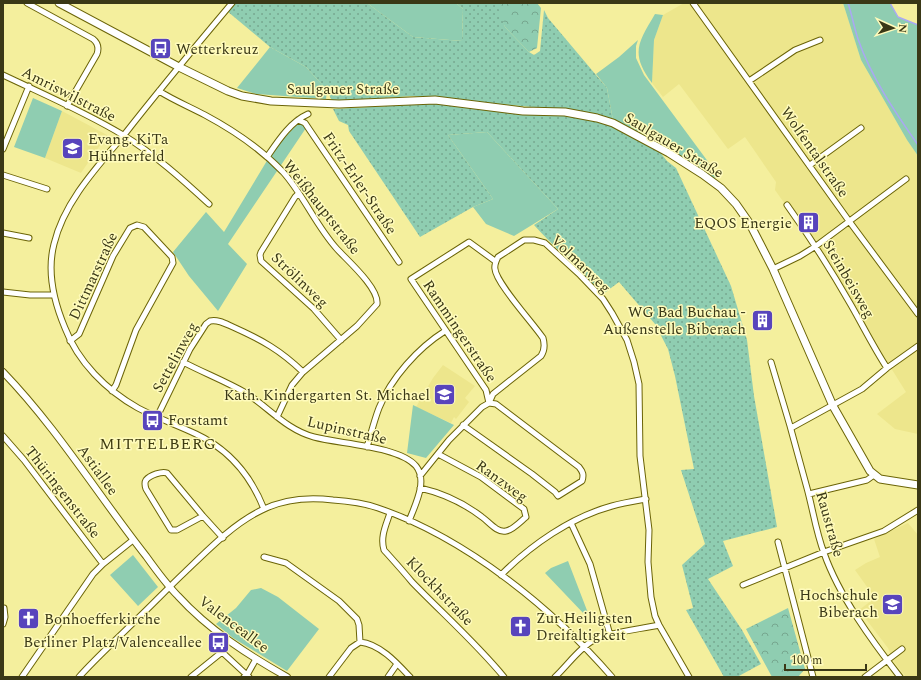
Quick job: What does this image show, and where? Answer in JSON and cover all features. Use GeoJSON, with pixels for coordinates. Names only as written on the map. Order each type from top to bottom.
{"type":"FeatureCollection","features":[{"type":"Feature","properties":{"kind":"main road","name":"Saulgauer Straße"},"geometry":{"type":"LineString","coordinates":[[59,3],[179,67],[228,91],[242,96],[271,101],[339,104],[435,100],[523,111],[565,112],[597,118],[613,123],[669,154],[702,174],[721,188],[736,204],[750,224],[773,269],[833,406],[866,464],[874,475]]}},
{"type":"Feature","properties":{"kind":"main road"},"geometry":{"type":"LineString","coordinates":[[874,475],[887,480],[918,485]]}},
{"type":"Feature","properties":{"kind":"street"},"geometry":{"type":"LineString","coordinates":[[27,3],[93,39],[98,46],[97,54],[68,106]]}},
{"type":"Feature","properties":{"kind":"street"},"geometry":{"type":"LineString","coordinates":[[232,3],[123,135],[80,190],[61,223],[54,242],[52,256],[54,295],[62,322],[70,341],[93,373],[112,391],[132,404],[197,435],[229,456],[249,479],[264,509]]}},
{"type":"Feature","properties":{"kind":"street","name":"Wolfentalstraße"},"geometry":{"type":"LineString","coordinates":[[693,3],[849,221],[918,314]]}},
{"type":"Feature","properties":{"kind":"street"},"geometry":{"type":"LineString","coordinates":[[749,81],[796,50],[820,40]]}},
{"type":"Feature","properties":{"kind":"street","name":"Amriswilstraße"},"geometry":{"type":"LineString","coordinates":[[3,75],[29,86],[123,135],[164,165],[209,204]]}},
{"type":"Feature","properties":{"kind":"street"},"geometry":{"type":"LineString","coordinates":[[3,149],[29,86]]}},
{"type":"Feature","properties":{"kind":"street","name":"Weißhauptstraße"},"geometry":{"type":"LineString","coordinates":[[159,91],[206,115],[246,140],[267,157],[284,174],[327,236],[365,280],[377,298],[377,304],[375,307],[357,326],[303,372],[292,385],[277,417]]}},
{"type":"Feature","properties":{"kind":"street","name":"Weißhauptstraße"},"geometry":{"type":"LineString","coordinates":[[267,157],[280,138],[300,118],[308,114]]}},
{"type":"Feature","properties":{"kind":"street","name":"Fritz-Erler-Straße"},"geometry":{"type":"LineString","coordinates":[[298,120],[305,123],[399,262]]}},
{"type":"Feature","properties":{"kind":"street"},"geometry":{"type":"LineString","coordinates":[[810,165],[861,128]]}},
{"type":"Feature","properties":{"kind":"street"},"geometry":{"type":"LineString","coordinates":[[3,175],[47,189]]}},
{"type":"Feature","properties":{"kind":"street"},"geometry":{"type":"LineString","coordinates":[[773,269],[800,256],[816,246],[906,178]]}},
{"type":"Feature","properties":{"kind":"street","name":"Strölinweg"},"geometry":{"type":"LineString","coordinates":[[298,194],[261,252],[261,261],[314,309],[342,340]]}},
{"type":"Feature","properties":{"kind":"street","name":"Steinbeisweg"},"geometry":{"type":"LineString","coordinates":[[787,205],[816,246],[852,306],[876,352],[887,368]]}},
{"type":"Feature","properties":{"kind":"street","name":"Dittmarstraße"},"geometry":{"type":"LineString","coordinates":[[70,341],[79,334],[112,256],[125,235],[134,226],[137,225],[144,227],[172,257],[173,263],[136,330],[112,391]]}},
{"type":"Feature","properties":{"kind":"street"},"geometry":{"type":"LineString","coordinates":[[3,233],[29,238]]}},
{"type":"Feature","properties":{"kind":"street","name":"Volmarweg"},"geometry":{"type":"LineString","coordinates":[[495,261],[498,257],[524,240],[545,243],[584,278],[603,299],[627,340],[637,373],[640,404],[640,456],[649,530],[649,580],[655,616],[689,677]]}},
{"type":"Feature","properties":{"kind":"street","name":"Rammingerstraße"},"geometry":{"type":"LineString","coordinates":[[490,403],[486,390],[411,279],[469,242],[495,261]]}},
{"type":"Feature","properties":{"kind":"street"},"geometry":{"type":"LineString","coordinates":[[490,403],[493,394],[541,356],[545,347],[543,338],[497,276],[494,268],[495,261]]}},
{"type":"Feature","properties":{"kind":"street"},"geometry":{"type":"LineString","coordinates":[[3,292],[30,295],[54,295]]}},
{"type":"Feature","properties":{"kind":"street","name":"Settelinweg"},"geometry":{"type":"LineString","coordinates":[[157,417],[183,362],[206,324],[213,320],[219,321],[266,343],[286,357],[303,372]]}},
{"type":"Feature","properties":{"kind":"street"},"geometry":{"type":"LineString","coordinates":[[367,447],[380,407],[397,377],[423,349],[446,331]]}},
{"type":"Feature","properties":{"kind":"street"},"geometry":{"type":"LineString","coordinates":[[791,428],[862,389],[887,368],[918,346]]}},
{"type":"Feature","properties":{"kind":"street","name":"Lupinstraße"},"geometry":{"type":"LineString","coordinates":[[183,362],[234,386],[256,400],[292,428],[314,437],[367,447],[398,455],[410,461],[418,470],[420,476]]}},
{"type":"Feature","properties":{"kind":"street","name":"Raustraße"},"geometry":{"type":"LineString","coordinates":[[771,362],[791,428],[824,552],[837,584],[887,661],[900,677]]}},
{"type":"Feature","properties":{"kind":"street","name":"Astiallee"},"geometry":{"type":"LineString","coordinates":[[3,372],[40,414],[169,586]]}},
{"type":"Feature","properties":{"kind":"street","name":"Rammingerstraße"},"geometry":{"type":"LineString","coordinates":[[420,476],[463,425],[482,407],[490,403],[496,404],[579,467],[582,471],[582,481],[558,496],[532,474],[463,425]]}},
{"type":"Feature","properties":{"kind":"street","name":"Thüringenstraße"},"geometry":{"type":"LineString","coordinates":[[3,436],[24,460],[103,564]]}},
{"type":"Feature","properties":{"kind":"street","name":"Ranzweg"},"geometry":{"type":"LineString","coordinates":[[420,488],[429,490],[462,505],[481,516],[498,530],[509,530],[526,517],[524,509],[498,489],[481,477],[438,454]]}},
{"type":"Feature","properties":{"kind":"street"},"geometry":{"type":"LineString","coordinates":[[202,516],[177,530],[171,530],[146,489],[145,481],[160,472],[163,471],[167,473],[202,516],[223,538]]}},
{"type":"Feature","properties":{"kind":"street"},"geometry":{"type":"LineString","coordinates":[[809,494],[867,480],[874,475]]}},
{"type":"Feature","properties":{"kind":"street"},"geometry":{"type":"LineString","coordinates":[[409,521],[420,488],[420,476]]}},
{"type":"Feature","properties":{"kind":"street"},"geometry":{"type":"LineString","coordinates":[[501,575],[530,550],[584,516],[612,506],[646,498]]}},
{"type":"Feature","properties":{"kind":"street"},"geometry":{"type":"LineString","coordinates":[[79,677],[101,653],[169,586],[246,519],[264,509],[298,499],[325,499],[367,505],[409,521],[456,545],[501,575],[529,597],[585,647],[612,677]]}},
{"type":"Feature","properties":{"kind":"street"},"geometry":{"type":"LineString","coordinates":[[743,585],[824,552],[884,531],[918,510]]}},
{"type":"Feature","properties":{"kind":"street","name":"Klockhstraße"},"geometry":{"type":"LineString","coordinates":[[390,513],[382,537],[384,550],[413,583],[492,662],[504,677]]}},
{"type":"Feature","properties":{"kind":"street"},"geometry":{"type":"LineString","coordinates":[[571,523],[590,564],[610,635]]}},
{"type":"Feature","properties":{"kind":"street"},"geometry":{"type":"LineString","coordinates":[[22,677],[87,582],[103,564],[133,540]]}},
{"type":"Feature","properties":{"kind":"street"},"geometry":{"type":"LineString","coordinates":[[778,542],[813,677]]}},
{"type":"Feature","properties":{"kind":"street"},"geometry":{"type":"LineString","coordinates":[[264,558],[286,563],[339,602],[359,625],[360,642]]}},
{"type":"Feature","properties":{"kind":"street","name":"Valenceallee"},"geometry":{"type":"LineString","coordinates":[[169,586],[212,628],[256,659],[287,677]]}},
{"type":"Feature","properties":{"kind":"street"},"geometry":{"type":"LineString","coordinates":[[3,624],[5,617],[4,608]]}},
{"type":"Feature","properties":{"kind":"street"},"geometry":{"type":"LineString","coordinates":[[559,676],[585,647],[594,640],[610,635],[659,625]]}},
{"type":"Feature","properties":{"kind":"street"},"geometry":{"type":"LineString","coordinates":[[329,677],[351,648],[360,642],[369,643],[397,664],[410,677]]}},
{"type":"Feature","properties":{"kind":"street"},"geometry":{"type":"LineString","coordinates":[[865,677],[902,649]]}},
{"type":"Feature","properties":{"kind":"street"},"geometry":{"type":"LineString","coordinates":[[191,677],[222,652],[247,676],[256,659]]}},
{"type":"Feature","properties":{"kind":"street"},"geometry":{"type":"LineString","coordinates":[[388,677],[397,664]]}},
{"type":"Feature","properties":{"kind":"shaded area"},"geometry":{"type":"Polygon","coordinates":[[[684,3],[843,3],[861,60],[907,140],[918,156],[918,434],[895,429],[877,414],[906,392],[814,245],[775,190],[776,182],[745,137],[728,149],[679,84],[663,97],[652,83],[654,40],[663,15],[684,3]]]}},
{"type":"Feature","properties":{"kind":"shaded area","name":"Evang. KiTa Hühnerfeld"},"geometry":{"type":"Polygon","coordinates":[[[62,111],[107,135],[81,173],[45,158],[62,111]]]}},
{"type":"Feature","properties":{"kind":"shaded area","name":"Kath. Kindergarten St. Michael"},"geometry":{"type":"Polygon","coordinates":[[[443,365],[475,386],[465,398],[469,402],[456,419],[454,417],[451,423],[416,407],[433,378],[443,365]]]}},
{"type":"Feature","properties":{"kind":"shaded area","name":"Hochschule Biberach"},"geometry":{"type":"Polygon","coordinates":[[[908,523],[918,535],[918,677],[906,677],[894,662],[888,648],[859,610],[875,598],[855,570],[880,557],[874,539],[908,523]]]}},
{"type":"Feature","properties":{"kind":"green space"},"geometry":{"type":"Polygon","coordinates":[[[234,3],[367,3],[413,37],[462,41],[463,9],[456,3],[496,3],[505,27],[529,52],[534,55],[540,51],[544,10],[548,18],[607,88],[613,120],[565,110],[413,96],[332,101],[327,90],[306,67],[270,47],[227,11],[234,3]]]}},
{"type":"Feature","properties":{"kind":"green space"},"geometry":{"type":"Polygon","coordinates":[[[367,3],[456,3],[463,9],[462,41],[413,37],[367,3]]]}},
{"type":"Feature","properties":{"kind":"green space"},"geometry":{"type":"Polygon","coordinates":[[[495,3],[537,3],[541,8],[537,48],[529,52],[505,27],[495,3]]]}},
{"type":"Feature","properties":{"kind":"green space"},"geometry":{"type":"Polygon","coordinates":[[[843,3],[890,3],[898,17],[918,25],[918,156],[907,140],[861,60],[843,3]]]}},
{"type":"Feature","properties":{"kind":"green space"},"geometry":{"type":"Polygon","coordinates":[[[655,14],[663,15],[654,40],[652,83],[641,64],[639,48],[644,33],[655,14]]]}},
{"type":"Feature","properties":{"kind":"green space"},"geometry":{"type":"Polygon","coordinates":[[[638,40],[636,46],[636,58],[644,75],[709,163],[716,177],[715,179],[613,120],[607,88],[596,74],[619,57],[638,40]]]}},
{"type":"Feature","properties":{"kind":"green space"},"geometry":{"type":"Polygon","coordinates":[[[270,47],[306,67],[327,90],[326,99],[256,94],[237,88],[270,47]]]}},
{"type":"Feature","properties":{"kind":"green space"},"geometry":{"type":"Polygon","coordinates":[[[33,98],[62,111],[45,158],[14,147],[33,98]]]}},
{"type":"Feature","properties":{"kind":"green space"},"geometry":{"type":"Polygon","coordinates":[[[443,103],[477,108],[565,116],[612,124],[655,146],[667,161],[676,168],[731,286],[747,340],[754,396],[777,527],[723,541],[733,566],[708,579],[742,630],[761,664],[737,677],[724,677],[686,610],[693,608],[682,565],[705,544],[681,470],[694,469],[675,376],[668,349],[655,324],[619,282],[603,294],[534,225],[558,209],[487,132],[448,135],[493,199],[473,207],[420,237],[349,131],[348,125],[339,121],[333,109],[443,103]]]}},
{"type":"Feature","properties":{"kind":"green space"},"geometry":{"type":"Polygon","coordinates":[[[305,116],[306,128],[228,244],[247,264],[218,311],[189,276],[173,252],[206,212],[224,232],[274,149],[305,116]]]}},
{"type":"Feature","properties":{"kind":"green space"},"geometry":{"type":"Polygon","coordinates":[[[487,132],[558,209],[514,236],[486,224],[473,207],[493,199],[448,135],[487,132]]]}},
{"type":"Feature","properties":{"kind":"green space"},"geometry":{"type":"Polygon","coordinates":[[[413,405],[454,425],[426,458],[407,453],[413,405]]]}},
{"type":"Feature","properties":{"kind":"green space"},"geometry":{"type":"Polygon","coordinates":[[[133,555],[158,587],[138,606],[110,575],[133,555]]]}},
{"type":"Feature","properties":{"kind":"green space"},"geometry":{"type":"Polygon","coordinates":[[[568,561],[588,613],[585,615],[545,573],[551,568],[568,561]]]}},
{"type":"Feature","properties":{"kind":"green space"},"geometry":{"type":"Polygon","coordinates":[[[261,588],[278,597],[319,629],[287,671],[233,638],[216,624],[236,608],[251,590],[261,588]]]}},
{"type":"Feature","properties":{"kind":"green space"},"geometry":{"type":"Polygon","coordinates":[[[788,608],[805,669],[798,677],[772,677],[746,629],[788,608]]]}},
{"type":"Feature","properties":{"kind":"waterway"},"geometry":{"type":"LineString","coordinates":[[848,3],[863,53],[892,107],[918,145]]}},
{"type":"Feature","properties":{"kind":"waterway"},"geometry":{"type":"LineString","coordinates":[[890,3],[898,17],[918,25]]}},
{"type":"Feature","properties":{"kind":"place","name":"Wetterkreuz"},"geometry":{"type":"Point","coordinates":[161,49]}},
{"type":"Feature","properties":{"kind":"place","name":"Evang. KiTa Hühnerfeld"},"geometry":{"type":"Point","coordinates":[73,148]}},
{"type":"Feature","properties":{"kind":"place","name":"EQOS Energie"},"geometry":{"type":"Point","coordinates":[808,223]}},
{"type":"Feature","properties":{"kind":"place","name":"WG Bad Buchau - Außenstelle Biberach"},"geometry":{"type":"Point","coordinates":[762,321]}},
{"type":"Feature","properties":{"kind":"place","name":"Kath. Kindergarten St. Michael"},"geometry":{"type":"Point","coordinates":[445,395]}},
{"type":"Feature","properties":{"kind":"place","name":"Forstamt"},"geometry":{"type":"Point","coordinates":[153,420]}},
{"type":"Feature","properties":{"kind":"place","name":"Hochschule Biberach"},"geometry":{"type":"Point","coordinates":[893,604]}},
{"type":"Feature","properties":{"kind":"place","name":"Bonhoefferkirche"},"geometry":{"type":"Point","coordinates":[29,619]}},
{"type":"Feature","properties":{"kind":"place","name":"Zur Heiligsten Dreifaltigkeit"},"geometry":{"type":"Point","coordinates":[520,627]}},
{"type":"Feature","properties":{"kind":"place","name":"Berliner Platz/Valenceallee"},"geometry":{"type":"Point","coordinates":[218,642]}},
{"type":"Feature","properties":{"kind":"district","name":"MITTELBERG"},"geometry":{"type":"Point","coordinates":[158,443]}}]}
